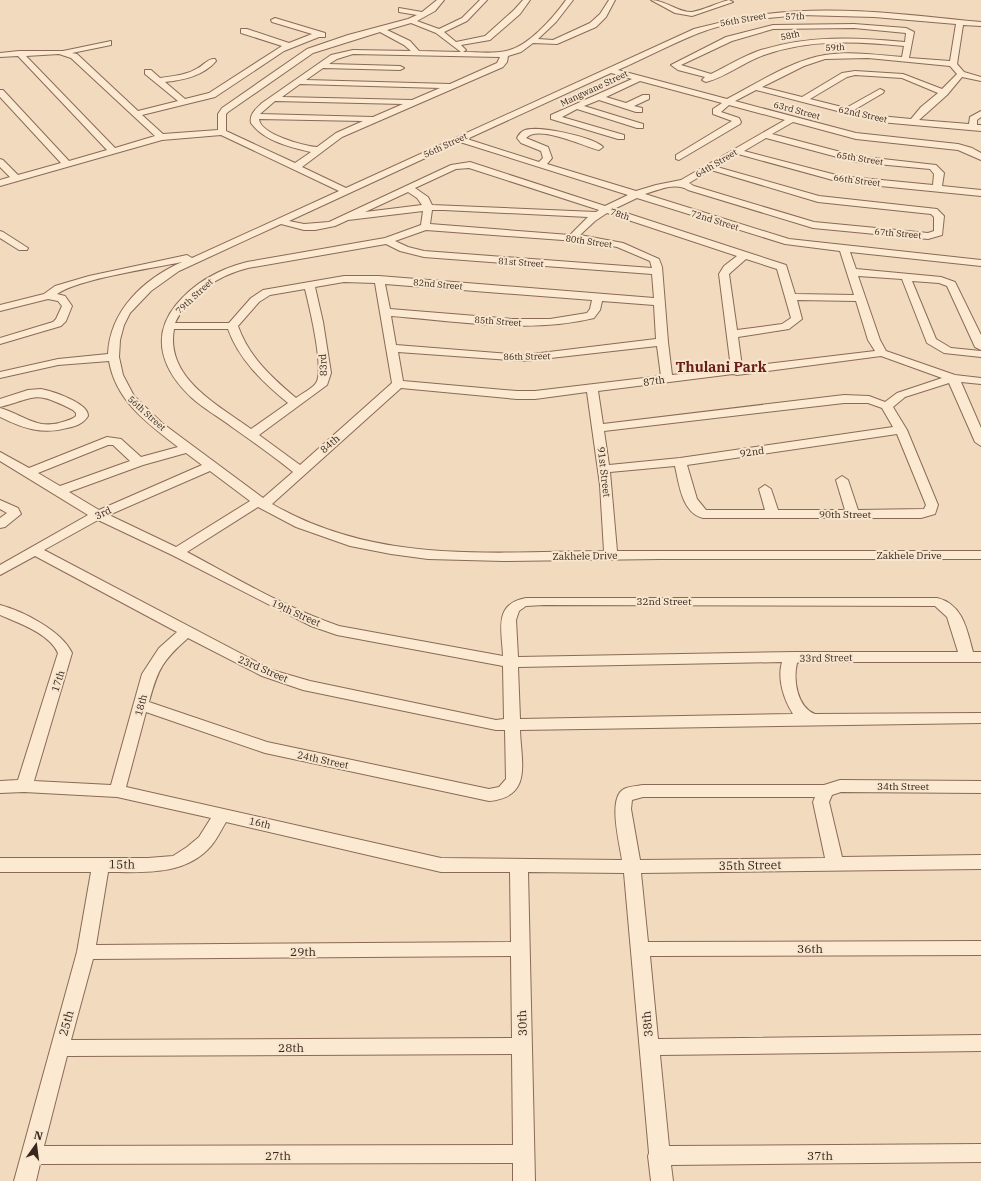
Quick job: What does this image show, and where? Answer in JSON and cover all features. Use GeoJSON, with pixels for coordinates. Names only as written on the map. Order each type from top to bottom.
{"type":"FeatureCollection","features":[{"type":"Feature","properties":{"kind":"street"},"geometry":{"type":"LineString","coordinates":[[222,132],[222,114],[225,110],[307,52],[340,40],[411,21],[424,14],[441,0]]}},
{"type":"Feature","properties":{"kind":"street"},"geometry":{"type":"LineString","coordinates":[[439,31],[457,24],[474,12],[484,0]]}},
{"type":"Feature","properties":{"kind":"street"},"geometry":{"type":"LineString","coordinates":[[456,44],[487,38],[517,12],[527,0]]}},
{"type":"Feature","properties":{"kind":"street"},"geometry":{"type":"LineString","coordinates":[[255,116],[274,98],[338,55],[347,53],[504,54],[519,49],[530,41],[559,14],[570,0]]}},
{"type":"Feature","properties":{"kind":"street"},"geometry":{"type":"LineString","coordinates":[[530,41],[554,42],[592,25],[603,15],[612,0]]}},
{"type":"Feature","properties":{"kind":"street"},"geometry":{"type":"LineString","coordinates":[[654,0],[678,11],[689,14],[699,13],[729,1],[736,6]]}},
{"type":"Feature","properties":{"kind":"street"},"geometry":{"type":"LineString","coordinates":[[410,3],[402,10],[424,14]]}},
{"type":"Feature","properties":{"kind":"street","name":"56th Street"},"geometry":{"type":"LineString","coordinates":[[211,466],[131,400],[120,383],[112,358],[118,325],[136,299],[150,284],[202,256],[278,221],[609,70],[730,17],[795,13],[853,13],[981,24]]}},
{"type":"Feature","properties":{"kind":"street"},"geometry":{"type":"LineString","coordinates":[[275,20],[340,40]]}},
{"type":"Feature","properties":{"kind":"street"},"geometry":{"type":"LineString","coordinates":[[411,21],[439,31],[466,54]]}},
{"type":"Feature","properties":{"kind":"street"},"geometry":{"type":"LineString","coordinates":[[960,22],[953,64],[955,70],[960,74],[981,79]]}},
{"type":"Feature","properties":{"kind":"street","name":"57th"},"geometry":{"type":"LineString","coordinates":[[713,76],[675,65],[729,39],[773,28],[849,26],[903,29],[910,32],[905,59]]}},
{"type":"Feature","properties":{"kind":"street"},"geometry":{"type":"LineString","coordinates":[[380,29],[407,43],[418,54]]}},
{"type":"Feature","properties":{"kind":"street"},"geometry":{"type":"LineString","coordinates":[[244,31],[288,46]]}},
{"type":"Feature","properties":{"kind":"street"},"geometry":{"type":"LineString","coordinates":[[136,114],[207,97],[220,90],[274,53],[319,34]]}},
{"type":"Feature","properties":{"kind":"street","name":"58th"},"geometry":{"type":"LineString","coordinates":[[686,90],[760,54],[803,41],[858,40],[907,44]]}},
{"type":"Feature","properties":{"kind":"street"},"geometry":{"type":"LineString","coordinates":[[0,54],[66,52],[108,43]]}},
{"type":"Feature","properties":{"kind":"street"},"geometry":{"type":"LineString","coordinates":[[66,52],[80,61],[161,137]]}},
{"type":"Feature","properties":{"kind":"street"},"geometry":{"type":"LineString","coordinates":[[19,53],[113,151]]}},
{"type":"Feature","properties":{"kind":"street"},"geometry":{"type":"LineString","coordinates":[[296,168],[339,135],[500,65],[503,62],[504,54]]}},
{"type":"Feature","properties":{"kind":"street","name":"59th"},"geometry":{"type":"LineString","coordinates":[[679,157],[736,123],[736,120],[715,113],[729,101],[801,64],[825,57],[862,56],[953,64]]}},
{"type":"Feature","properties":{"kind":"street"},"geometry":{"type":"LineString","coordinates":[[159,81],[193,74],[212,60]]}},
{"type":"Feature","properties":{"kind":"street"},"geometry":{"type":"LineString","coordinates":[[321,66],[400,68]]}},
{"type":"Feature","properties":{"kind":"street","name":"63rd Street"},"geometry":{"type":"LineString","coordinates":[[609,70],[862,137],[945,145],[969,150],[981,157]]}},
{"type":"Feature","properties":{"kind":"street"},"geometry":{"type":"LineString","coordinates":[[148,72],[185,103]]}},
{"type":"Feature","properties":{"kind":"street"},"geometry":{"type":"LineString","coordinates":[[803,100],[845,75],[854,73],[903,76],[944,93]]}},
{"type":"Feature","properties":{"kind":"street"},"geometry":{"type":"LineString","coordinates":[[914,122],[923,109],[955,84],[960,74]]}},
{"type":"Feature","properties":{"kind":"street","name":"Mangwane Street"},"geometry":{"type":"LineString","coordinates":[[622,137],[554,117],[640,78]]}},
{"type":"Feature","properties":{"kind":"street"},"geometry":{"type":"LineString","coordinates":[[298,82],[451,86]]}},
{"type":"Feature","properties":{"kind":"street","name":"62nd Street"},"geometry":{"type":"LineString","coordinates":[[756,88],[880,119],[977,128],[973,118],[981,113]]}},
{"type":"Feature","properties":{"kind":"street"},"geometry":{"type":"LineString","coordinates":[[847,111],[880,91]]}},
{"type":"Feature","properties":{"kind":"street"},"geometry":{"type":"LineString","coordinates":[[0,92],[67,164]]}},
{"type":"Feature","properties":{"kind":"street"},"geometry":{"type":"LineString","coordinates":[[599,97],[639,110]]}},
{"type":"Feature","properties":{"kind":"street"},"geometry":{"type":"LineString","coordinates":[[626,106],[646,97]]}},
{"type":"Feature","properties":{"kind":"street"},"geometry":{"type":"LineString","coordinates":[[274,98],[414,103]]}},
{"type":"Feature","properties":{"kind":"street"},"geometry":{"type":"LineString","coordinates":[[578,107],[640,126]]}},
{"type":"Feature","properties":{"kind":"street"},"geometry":{"type":"LineString","coordinates":[[255,116],[375,119]]}},
{"type":"Feature","properties":{"kind":"street"},"geometry":{"type":"LineString","coordinates":[[255,116],[256,125],[262,130],[289,144],[318,150]]}},
{"type":"Feature","properties":{"kind":"street","name":"64th Street"},"geometry":{"type":"LineString","coordinates":[[573,237],[579,228],[602,212],[636,195],[666,183],[682,183],[792,119]]}},
{"type":"Feature","properties":{"kind":"street"},"geometry":{"type":"LineString","coordinates":[[541,165],[548,158],[545,149],[521,138],[522,134],[529,131],[546,131],[598,147]]}},
{"type":"Feature","properties":{"kind":"street"},"geometry":{"type":"LineString","coordinates":[[0,183],[161,137],[222,132],[346,191]]}},
{"type":"Feature","properties":{"kind":"street","name":"65th Street"},"geometry":{"type":"LineString","coordinates":[[764,135],[856,159],[933,167],[939,173],[938,189]]}},
{"type":"Feature","properties":{"kind":"street","name":"72nd Street"},"geometry":{"type":"LineString","coordinates":[[458,139],[778,239],[815,246],[981,263]]}},
{"type":"Feature","properties":{"kind":"street"},"geometry":{"type":"LineString","coordinates":[[969,150],[981,146]]}},
{"type":"Feature","properties":{"kind":"street","name":"66th Street"},"geometry":{"type":"LineString","coordinates":[[736,151],[828,176],[981,193]]}},
{"type":"Feature","properties":{"kind":"street"},"geometry":{"type":"LineString","coordinates":[[0,162],[17,179]]}},
{"type":"Feature","properties":{"kind":"street","name":"78th"},"geometry":{"type":"LineString","coordinates":[[346,217],[454,167],[467,164],[602,212],[746,254],[782,267],[797,315],[794,323],[777,329],[732,334]]}},
{"type":"Feature","properties":{"kind":"street","name":"67th Street"},"geometry":{"type":"LineString","coordinates":[[682,183],[691,188],[813,225],[928,236],[939,233],[939,216],[934,211],[818,199],[709,167]]}},
{"type":"Feature","properties":{"kind":"street"},"geometry":{"type":"LineString","coordinates":[[408,188],[424,197],[429,208],[425,227]]}},
{"type":"Feature","properties":{"kind":"street"},"geometry":{"type":"LineString","coordinates":[[278,221],[304,227],[315,227],[332,224],[346,217],[429,208],[491,208],[602,212]]}},
{"type":"Feature","properties":{"kind":"street","name":"80th Street"},"geometry":{"type":"LineString","coordinates":[[425,227],[573,237],[608,242],[650,256],[654,259],[657,271],[662,342],[667,379]]}},
{"type":"Feature","properties":{"kind":"street","name":"79th Street"},"geometry":{"type":"LineString","coordinates":[[300,471],[193,392],[187,385],[168,351],[166,340],[168,326],[172,316],[193,294],[216,276],[228,270],[253,264],[387,240],[425,227]]}},
{"type":"Feature","properties":{"kind":"street"},"geometry":{"type":"LineString","coordinates":[[0,234],[23,248]]}},
{"type":"Feature","properties":{"kind":"street","name":"81st Street"},"geometry":{"type":"LineString","coordinates":[[387,240],[404,249],[424,254],[657,271]]}},
{"type":"Feature","properties":{"kind":"street"},"geometry":{"type":"LineString","coordinates":[[844,248],[874,340],[882,353]]}},
{"type":"Feature","properties":{"kind":"street"},"geometry":{"type":"LineString","coordinates":[[737,372],[724,274],[728,268],[746,254]]}},
{"type":"Feature","properties":{"kind":"street"},"geometry":{"type":"LineString","coordinates":[[0,308],[48,296],[62,287],[93,278],[202,256]]}},
{"type":"Feature","properties":{"kind":"street"},"geometry":{"type":"LineString","coordinates":[[851,272],[899,275],[909,278],[942,280],[951,284],[981,347]]}},
{"type":"Feature","properties":{"kind":"street"},"geometry":{"type":"LineString","coordinates":[[909,278],[906,282],[931,341],[947,350],[981,354]]}},
{"type":"Feature","properties":{"kind":"street","name":"82nd Street"},"geometry":{"type":"LineString","coordinates":[[232,326],[263,294],[309,284],[344,279],[379,279],[659,302]]}},
{"type":"Feature","properties":{"kind":"street"},"geometry":{"type":"LineString","coordinates":[[379,279],[398,384]]}},
{"type":"Feature","properties":{"kind":"street","name":"83rd"},"geometry":{"type":"LineString","coordinates":[[251,435],[321,385],[324,378],[318,322],[309,284]]}},
{"type":"Feature","properties":{"kind":"street"},"geometry":{"type":"LineString","coordinates":[[0,341],[50,327],[60,322],[67,310],[66,303],[58,297],[48,296]]}},
{"type":"Feature","properties":{"kind":"street"},"geometry":{"type":"LineString","coordinates":[[792,297],[860,298]]}},
{"type":"Feature","properties":{"kind":"street","name":"85th Street"},"geometry":{"type":"LineString","coordinates":[[384,312],[512,322],[550,322],[590,316],[595,310],[598,298]]}},
{"type":"Feature","properties":{"kind":"street"},"geometry":{"type":"LineString","coordinates":[[168,326],[232,326],[235,336],[256,366],[268,380],[295,403]]}},
{"type":"Feature","properties":{"kind":"street","name":"86th Street"},"geometry":{"type":"LineString","coordinates":[[392,348],[524,358],[552,356],[662,342]]}},
{"type":"Feature","properties":{"kind":"street","name":"87th"},"geometry":{"type":"LineString","coordinates":[[398,384],[517,395],[592,389],[882,353],[953,378]]}},
{"type":"Feature","properties":{"kind":"street"},"geometry":{"type":"LineString","coordinates":[[0,375],[58,362],[112,358]]}},
{"type":"Feature","properties":{"kind":"street"},"geometry":{"type":"LineString","coordinates":[[598,428],[844,399],[869,400],[887,406],[901,395],[953,378],[981,381]]}},
{"type":"Feature","properties":{"kind":"street"},"geometry":{"type":"LineString","coordinates":[[953,378],[976,422],[981,442]]}},
{"type":"Feature","properties":{"kind":"street","name":"84th"},"geometry":{"type":"LineString","coordinates":[[177,552],[260,503],[300,471],[398,384]]}},
{"type":"Feature","properties":{"kind":"street","name":"91st Street"},"geometry":{"type":"LineString","coordinates":[[592,389],[603,469],[611,555]]}},
{"type":"Feature","properties":{"kind":"street"},"geometry":{"type":"LineString","coordinates":[[0,402],[31,393],[44,392],[52,394],[79,409],[84,414],[81,419],[76,422],[48,430],[34,427],[0,412]]}},
{"type":"Feature","properties":{"kind":"street","name":"90th Street"},"geometry":{"type":"LineString","coordinates":[[680,462],[692,504],[698,512],[709,514],[921,514],[930,511],[932,505],[901,430],[887,406]]}},
{"type":"Feature","properties":{"kind":"street","name":"92nd"},"geometry":{"type":"LineString","coordinates":[[603,469],[680,462],[901,430]]}},
{"type":"Feature","properties":{"kind":"street"},"geometry":{"type":"LineString","coordinates":[[28,473],[107,441],[117,442],[139,462]]}},
{"type":"Feature","properties":{"kind":"street"},"geometry":{"type":"LineString","coordinates":[[59,491],[139,462],[188,448]]}},
{"type":"Feature","properties":{"kind":"street","name":"19th Street"},"geometry":{"type":"LineString","coordinates":[[0,456],[98,515],[177,552],[272,602],[337,630],[510,662],[796,657]]}},
{"type":"Feature","properties":{"kind":"street","name":"Zakhele Drive"},"geometry":{"type":"LineString","coordinates":[[211,466],[260,503],[320,533],[367,546],[459,558],[611,555],[981,555]]}},
{"type":"Feature","properties":{"kind":"street","name":"3rd"},"geometry":{"type":"LineString","coordinates":[[0,571],[34,550],[98,515],[211,466]]}},
{"type":"Feature","properties":{"kind":"street"},"geometry":{"type":"LineString","coordinates":[[842,480],[852,514]]}},
{"type":"Feature","properties":{"kind":"street"},"geometry":{"type":"LineString","coordinates":[[765,489],[773,514]]}},
{"type":"Feature","properties":{"kind":"street"},"geometry":{"type":"LineString","coordinates":[[0,504],[13,511],[14,514],[0,524]]}},
{"type":"Feature","properties":{"kind":"street","name":"23rd Street"},"geometry":{"type":"LineString","coordinates":[[34,550],[242,661],[285,680],[484,723],[514,725],[814,719]]}},
{"type":"Feature","properties":{"kind":"street","name":"32nd Street"},"geometry":{"type":"LineString","coordinates":[[508,790],[514,779],[514,725],[510,662],[509,612],[512,607],[519,604],[544,601],[937,602],[949,607],[974,657]]}},
{"type":"Feature","properties":{"kind":"street","name":"17th"},"geometry":{"type":"LineString","coordinates":[[0,608],[54,637],[64,647],[66,653],[24,786]]}},
{"type":"Feature","properties":{"kind":"street","name":"18th"},"geometry":{"type":"LineString","coordinates":[[117,791],[149,674],[155,662],[164,651],[187,631]]}},
{"type":"Feature","properties":{"kind":"street","name":"33rd Street"},"geometry":{"type":"LineString","coordinates":[[974,657],[796,657],[790,661],[786,671],[794,705],[798,711],[805,716],[814,719],[981,718]]}},
{"type":"Feature","properties":{"kind":"street","name":"24th Street"},"geometry":{"type":"LineString","coordinates":[[141,704],[265,748],[489,795],[502,794],[508,790]]}},
{"type":"Feature","properties":{"kind":"street","name":"16th"},"geometry":{"type":"LineString","coordinates":[[0,787],[24,786],[117,791],[222,814],[409,859],[441,865],[519,865]]}},
{"type":"Feature","properties":{"kind":"street","name":"34th Street"},"geometry":{"type":"LineString","coordinates":[[632,867],[622,803],[624,798],[630,793],[643,791],[825,791],[840,786],[981,787]]}},
{"type":"Feature","properties":{"kind":"street"},"geometry":{"type":"LineString","coordinates":[[825,791],[821,802],[835,863]]}},
{"type":"Feature","properties":{"kind":"street","name":"15th"},"geometry":{"type":"LineString","coordinates":[[1,867],[101,864],[148,865],[176,862],[193,852],[205,841],[222,814]]}},
{"type":"Feature","properties":{"kind":"street","name":"35th Street"},"geometry":{"type":"LineString","coordinates":[[519,865],[632,867],[981,862]]}},
{"type":"Feature","properties":{"kind":"street","name":"25th"},"geometry":{"type":"LineString","coordinates":[[25,1181],[59,1048],[86,952],[101,864]]}},
{"type":"Feature","properties":{"kind":"street","name":"30th"},"geometry":{"type":"LineString","coordinates":[[519,865],[519,950],[524,1181]]}},
{"type":"Feature","properties":{"kind":"street","name":"38th"},"geometry":{"type":"LineString","coordinates":[[632,867],[650,1047],[658,1156],[662,1181]]}},
{"type":"Feature","properties":{"kind":"street","name":"36th"},"geometry":{"type":"LineString","coordinates":[[640,949],[981,948]]}},
{"type":"Feature","properties":{"kind":"street","name":"29th"},"geometry":{"type":"LineString","coordinates":[[86,952],[519,950]]}},
{"type":"Feature","properties":{"kind":"street"},"geometry":{"type":"LineString","coordinates":[[650,1047],[981,1043]]}},
{"type":"Feature","properties":{"kind":"street","name":"28th"},"geometry":{"type":"LineString","coordinates":[[59,1048],[522,1046]]}},
{"type":"Feature","properties":{"kind":"street","name":"37th"},"geometry":{"type":"LineString","coordinates":[[658,1156],[981,1153]]}},
{"type":"Feature","properties":{"kind":"street","name":"27th"},"geometry":{"type":"LineString","coordinates":[[32,1155],[524,1154]]}},
{"type":"Feature","properties":{"kind":"district","name":"Thulani Park"},"geometry":{"type":"Point","coordinates":[721,367]}}]}
